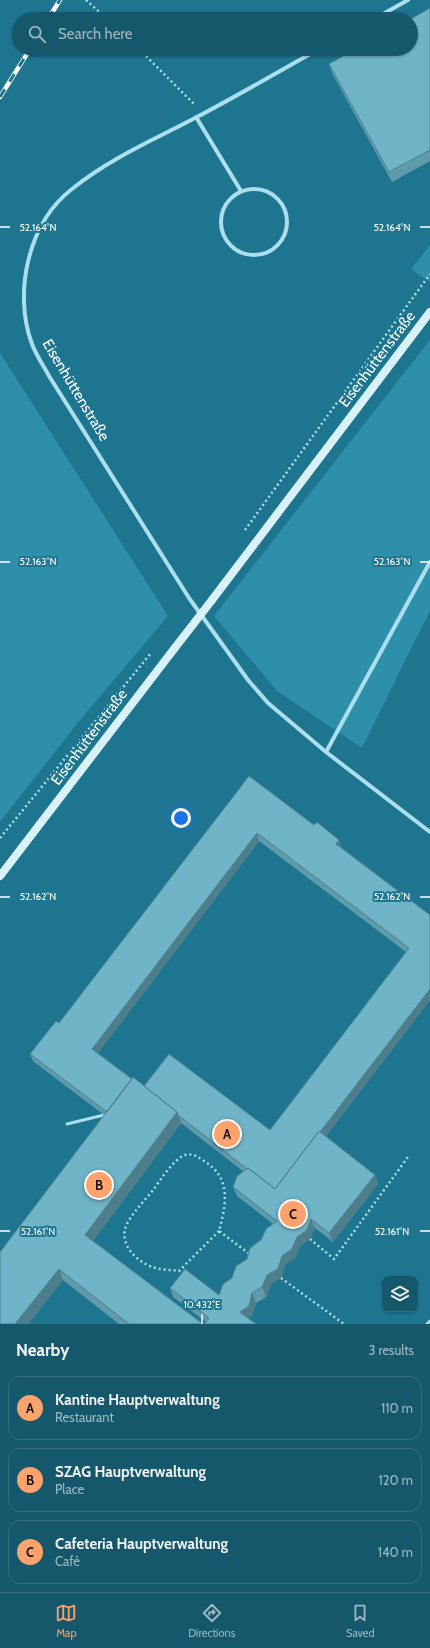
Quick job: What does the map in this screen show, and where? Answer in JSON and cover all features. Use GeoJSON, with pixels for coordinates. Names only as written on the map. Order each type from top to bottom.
{"type":"FeatureCollection","features":[{"type":"Feature","properties":{"kind":"street"},"geometry":{"type":"LineString","coordinates":[[387,12],[408,0]]}},
{"type":"Feature","properties":{"kind":"street","name":"Eisenhüttenstraße"},"geometry":{"type":"LineString","coordinates":[[307,56],[196,117],[113,160],[70,190],[50,210],[28,257],[24,290],[25,317],[32,344],[49,376],[170,569],[210,629],[248,680],[268,703],[326,752],[430,832]]}},
{"type":"Feature","properties":{"kind":"street"},"geometry":{"type":"LineString","coordinates":[[196,117],[241,191]]}},
{"type":"Feature","properties":{"kind":"street"},"geometry":{"type":"LineString","coordinates":[[255,188],[266,191],[280,201],[286,212],[288,224],[286,232],[280,243],[271,251],[262,254],[250,255],[236,250],[228,243],[222,233],[221,213],[226,203],[234,195],[241,191],[255,188]]}},
{"type":"Feature","properties":{"kind":"street","name":"Eisenhüttenstraße"},"geometry":{"type":"LineString","coordinates":[[0,876],[212,600],[430,312]]}},
{"type":"Feature","properties":{"kind":"street"},"geometry":{"type":"LineString","coordinates":[[326,752],[430,562]]}},
{"type":"Feature","properties":{"kind":"lane"},"geometry":{"type":"LineString","coordinates":[[67,1124],[104,1115]]}},
{"type":"Feature","properties":{"kind":"path"},"geometry":{"type":"LineString","coordinates":[[86,0],[99,12]]}},
{"type":"Feature","properties":{"kind":"path"},"geometry":{"type":"LineString","coordinates":[[146,56],[203,113]]}},
{"type":"Feature","properties":{"kind":"path"},"geometry":{"type":"LineString","coordinates":[[243,532],[430,274]]}},
{"type":"Feature","properties":{"kind":"path"},"geometry":{"type":"LineString","coordinates":[[0,838],[154,650]]}},
{"type":"Feature","properties":{"kind":"path"},"geometry":{"type":"LineString","coordinates":[[183,1155],[194,1155],[211,1165],[223,1180],[226,1205],[218,1231],[179,1271],[159,1269],[142,1262],[128,1248],[123,1235],[127,1223],[171,1166],[183,1155]]}},
{"type":"Feature","properties":{"kind":"path"},"geometry":{"type":"LineString","coordinates":[[310,1239],[334,1259],[408,1157]]}},
{"type":"Feature","properties":{"kind":"path"},"geometry":{"type":"LineString","coordinates":[[218,1231],[253,1257]]}},
{"type":"Feature","properties":{"kind":"path"},"geometry":{"type":"LineString","coordinates":[[281,1278],[344,1324]]}},
{"type":"Feature","properties":{"kind":"shaded area"},"geometry":{"type":"Polygon","coordinates":[[[430,245],[430,282],[411,269],[430,245]]]}},
{"type":"Feature","properties":{"kind":"shaded area"},"geometry":{"type":"Polygon","coordinates":[[[430,340],[430,611],[362,748],[277,691],[214,616],[430,340]]]}},
{"type":"Feature","properties":{"kind":"shaded area"},"geometry":{"type":"Polygon","coordinates":[[[0,353],[168,616],[80,720],[0,822],[0,353]]]}},
{"type":"Feature","properties":{"kind":"building"},"geometry":{"type":"Polygon","coordinates":[[[430,8],[430,150],[389,172],[329,64],[343,56],[418,56],[418,15],[430,8]]]}},
{"type":"Feature","properties":{"kind":"building"},"geometry":{"type":"Polygon","coordinates":[[[249,776],[314,825],[317,822],[339,840],[336,844],[430,915],[430,989],[275,1189],[178,1115],[177,1112],[144,1086],[169,1054],[270,1130],[409,948],[257,833],[92,1049],[132,1079],[107,1112],[30,1054],[56,1021],[59,1023],[249,776]]]}},
{"type":"Feature","properties":{"kind":"building"},"geometry":{"type":"Polygon","coordinates":[[[133,1077],[177,1112],[85,1235],[203,1324],[129,1324],[59,1269],[15,1324],[0,1324],[0,1252],[133,1077]]]}},
{"type":"Feature","properties":{"kind":"building"},"geometry":{"type":"Polygon","coordinates":[[[319,1131],[375,1175],[329,1233],[311,1219],[307,1230],[297,1237],[292,1249],[282,1256],[278,1269],[267,1275],[262,1287],[252,1293],[249,1306],[240,1312],[256,1324],[204,1324],[209,1318],[170,1288],[185,1269],[219,1295],[223,1284],[232,1278],[236,1266],[247,1259],[250,1248],[261,1240],[266,1229],[277,1221],[233,1187],[237,1176],[248,1168],[275,1189],[319,1131]]]}},
{"type":"Feature","properties":{"kind":"railway"},"geometry":{"type":"LineString","coordinates":[[52,12],[60,0]]}},
{"type":"Feature","properties":{"kind":"railway"},"geometry":{"type":"LineString","coordinates":[[0,97],[26,56]]}},
{"type":"Feature","properties":{"kind":"place","name":"Kantine Hauptverwaltung"},"geometry":{"type":"Point","coordinates":[227,1134]}},
{"type":"Feature","properties":{"kind":"place","name":"SZAG Hauptverwaltung"},"geometry":{"type":"Point","coordinates":[99,1185]}},
{"type":"Feature","properties":{"kind":"place","name":"Cafeteria Hauptverwaltung"},"geometry":{"type":"Point","coordinates":[293,1214]}}]}
